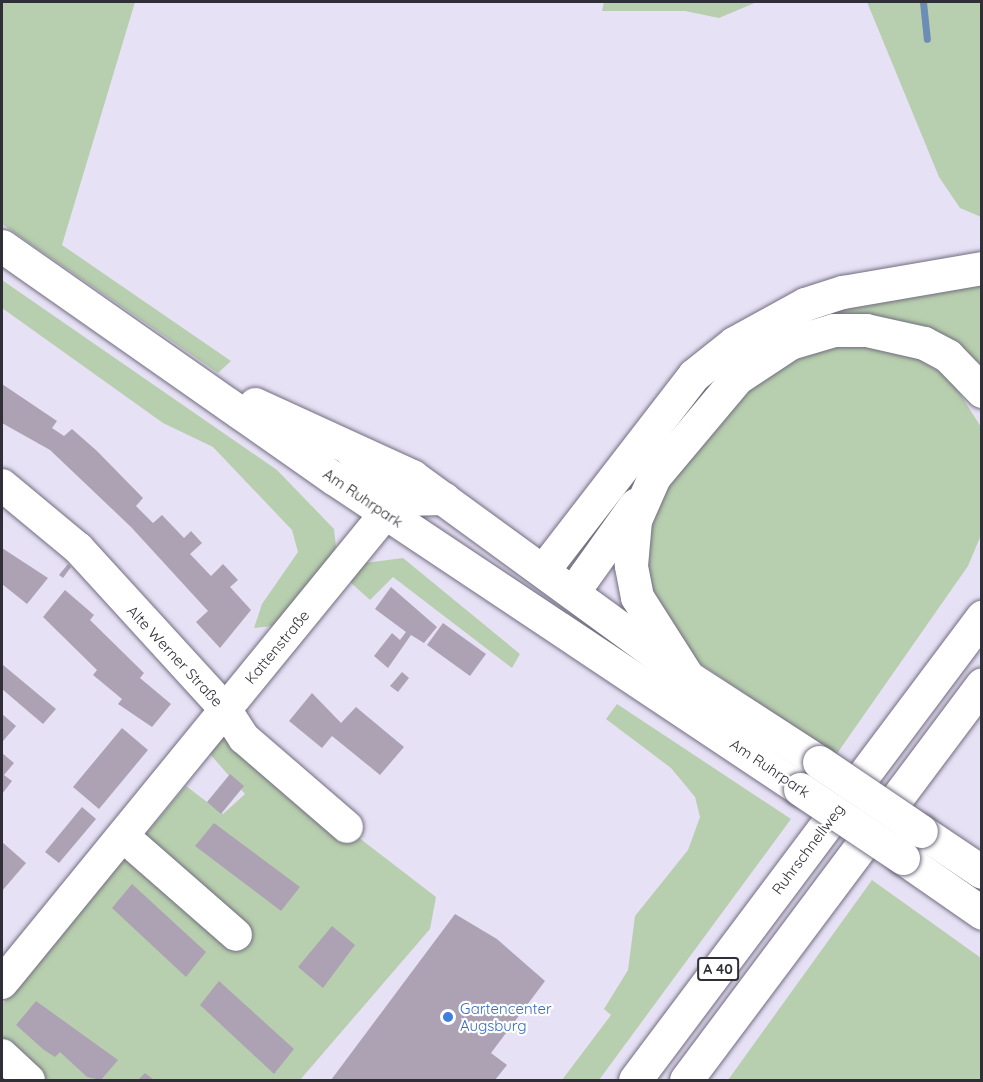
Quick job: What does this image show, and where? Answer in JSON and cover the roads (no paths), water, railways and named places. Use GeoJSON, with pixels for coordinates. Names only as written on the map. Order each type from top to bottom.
{"type":"FeatureCollection","features":[{"type":"Feature","properties":{"kind":"main road","name":"Am Ruhrpark"},"geometry":{"type":"LineString","coordinates":[[2,246],[204,383],[240,415],[385,514],[800,789],[981,913]]}},
{"type":"Feature","properties":{"kind":"main road"},"geometry":{"type":"LineString","coordinates":[[556,627],[544,569],[694,375],[734,343],[805,304],[843,292],[981,268]]}},
{"type":"Feature","properties":{"kind":"main road"},"geometry":{"type":"LineString","coordinates":[[556,627],[573,592],[654,477],[737,378],[790,343],[834,330],[896,334],[924,343],[948,356],[981,391]]}},
{"type":"Feature","properties":{"kind":"main road","name":"Am Ruhrpark"},"geometry":{"type":"LineString","coordinates":[[204,383],[339,441],[445,499],[544,569],[688,677],[819,762],[981,872]]}},
{"type":"Feature","properties":{"kind":"main road"},"geometry":{"type":"LineString","coordinates":[[654,477],[635,520],[631,565],[648,622],[688,677]]}},
{"type":"Feature","properties":{"kind":"main road"},"geometry":{"type":"LineString","coordinates":[[946,665],[981,602]]}},
{"type":"Feature","properties":{"kind":"main road","name":"Ruhrschnellweg"},"geometry":{"type":"LineString","coordinates":[[635,1080],[981,617]]}},
{"type":"Feature","properties":{"kind":"main road","name":"A 40"},"geometry":{"type":"LineString","coordinates":[[686,1080],[981,685]]}},
{"type":"Feature","properties":{"kind":"main road"},"geometry":{"type":"LineString","coordinates":[[705,1080],[744,1004]]}},
{"type":"Feature","properties":{"kind":"street"},"geometry":{"type":"LineString","coordinates":[[339,441],[377,474],[385,514]]}},
{"type":"Feature","properties":{"kind":"street","name":"Alte Werner Straße"},"geometry":{"type":"LineString","coordinates":[[2,485],[78,548],[225,709],[244,738],[284,778],[347,827]]}},
{"type":"Feature","properties":{"kind":"street","name":"Kattenstraße"},"geometry":{"type":"LineString","coordinates":[[2,983],[385,514],[402,500],[445,499]]}},
{"type":"Feature","properties":{"kind":"street"},"geometry":{"type":"LineString","coordinates":[[123,836],[236,935]]}},
{"type":"Feature","properties":{"kind":"street"},"geometry":{"type":"LineString","coordinates":[[2,1055],[29,1080]]}},
{"type":"Feature","properties":{"kind":"waterway"},"geometry":{"type":"LineString","coordinates":[[923,2],[927,39]]}},
{"type":"Feature","properties":{"kind":"place","name":"Gartencenter Augsburg"},"geometry":{"type":"Point","coordinates":[448,1017]}}]}
